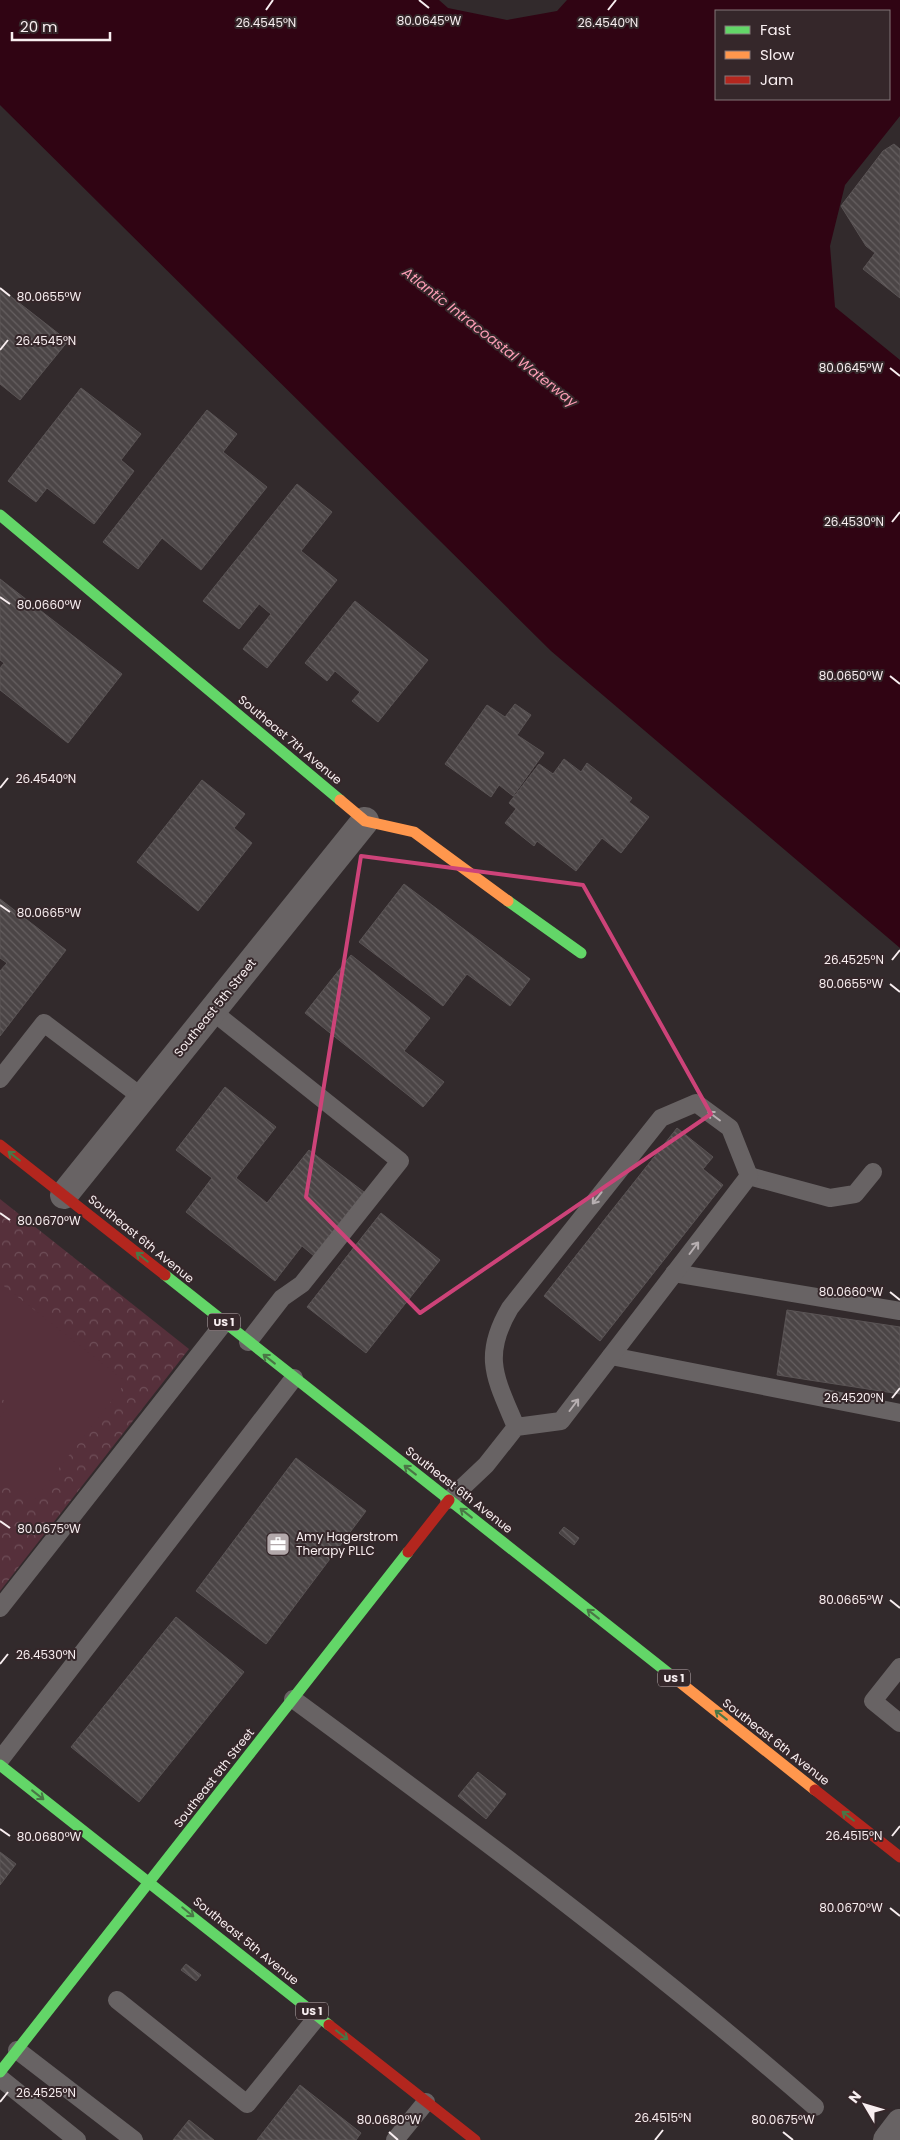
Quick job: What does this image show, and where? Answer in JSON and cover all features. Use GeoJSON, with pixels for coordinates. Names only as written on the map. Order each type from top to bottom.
{"type":"FeatureCollection","features":[{"type":"Feature","properties":{"kind":"main road","name":"Southeast 7th Avenue"},"geometry":{"type":"LineString","coordinates":[[0,516],[365,820],[414,832],[581,953]]}},
{"type":"Feature","properties":{"kind":"main road","name":"Southeast 6th Avenue"},"geometry":{"type":"LineString","coordinates":[[0,1145],[900,1857]]}},
{"type":"Feature","properties":{"kind":"main road","name":"Southeast 6th Street"},"geometry":{"type":"LineString","coordinates":[[0,2072],[449,1500]]}},
{"type":"Feature","properties":{"kind":"main road","name":"Southeast 5th Avenue"},"geometry":{"type":"LineString","coordinates":[[0,1765],[474,2140]]}},
{"type":"Feature","properties":{"kind":"street","name":"Southeast 5th Street"},"geometry":{"type":"LineString","coordinates":[[64,1195],[365,820]]}},
{"type":"Feature","properties":{"kind":"street"},"geometry":{"type":"LineString","coordinates":[[887,2140],[900,2123]]}},
{"type":"Feature","properties":{"kind":"lane"},"geometry":{"type":"LineString","coordinates":[[212,1011],[400,1161],[302,1284],[282,1298],[248,1342]]}},
{"type":"Feature","properties":{"kind":"lane"},"geometry":{"type":"LineString","coordinates":[[0,1079],[44,1023],[143,1098]]}},
{"type":"Feature","properties":{"kind":"lane"},"geometry":{"type":"LineString","coordinates":[[516,1427],[494,1371],[493,1349],[499,1327],[510,1308],[661,1118],[696,1103],[730,1128],[749,1176]]}},
{"type":"Feature","properties":{"kind":"lane"},"geometry":{"type":"LineString","coordinates":[[749,1176],[830,1198],[855,1194],[873,1172]]}},
{"type":"Feature","properties":{"kind":"lane"},"geometry":{"type":"LineString","coordinates":[[449,1500],[486,1464],[516,1427],[561,1421],[749,1176]]}},
{"type":"Feature","properties":{"kind":"lane"},"geometry":{"type":"LineString","coordinates":[[674,1273],[900,1311]]}},
{"type":"Feature","properties":{"kind":"lane"},"geometry":{"type":"LineString","coordinates":[[0,1608],[224,1323]]}},
{"type":"Feature","properties":{"kind":"lane"},"geometry":{"type":"LineString","coordinates":[[611,1356],[900,1413]]}},
{"type":"Feature","properties":{"kind":"lane"},"geometry":{"type":"LineString","coordinates":[[0,1760],[294,1378]]}},
{"type":"Feature","properties":{"kind":"lane"},"geometry":{"type":"LineString","coordinates":[[900,1667],[873,1701],[900,1723]]}},
{"type":"Feature","properties":{"kind":"lane"},"geometry":{"type":"LineString","coordinates":[[292,1699],[523,1871],[698,2009],[815,2107]]}},
{"type":"Feature","properties":{"kind":"lane"},"geometry":{"type":"LineString","coordinates":[[117,2000],[247,2104],[318,2016]]}},
{"type":"Feature","properties":{"kind":"lane"},"geometry":{"type":"LineString","coordinates":[[18,2050],[134,2140]]}},
{"type":"Feature","properties":{"kind":"lane"},"geometry":{"type":"LineString","coordinates":[[0,2078],[77,2140]]}},
{"type":"Feature","properties":{"kind":"lane"},"geometry":{"type":"LineString","coordinates":[[395,2140],[426,2102]]}},
{"type":"Feature","properties":{"kind":"highlighted area"},"geometry":{"type":"Polygon","coordinates":[[[361,856],[583,885],[711,1114],[420,1313],[306,1197],[361,856]]]}},
{"type":"Feature","properties":{"kind":"green space"},"geometry":{"type":"Polygon","coordinates":[[[0,1199],[189,1349],[0,1591],[0,1199]]]}},
{"type":"Feature","properties":{"kind":"green space"},"geometry":{"type":"Polygon","coordinates":[[[0,1283],[126,1382],[35,1499],[0,1471],[0,1417],[9,1405],[0,1397],[0,1283]]]}},
{"type":"Feature","properties":{"kind":"water","name":"Atlantic Intracoastal Waterway"},"geometry":{"type":"Polygon","coordinates":[[[0,0],[439,0],[448,8],[507,20],[557,11],[567,0],[900,0],[900,116],[845,185],[830,246],[835,307],[900,360],[900,948],[551,651],[0,105],[0,0]]]}},
{"type":"Feature","properties":{"kind":"building"},"geometry":{"type":"Polygon","coordinates":[[[894,144],[900,149],[900,298],[863,269],[875,253],[866,246],[841,206],[883,151],[894,144]]]}},
{"type":"Feature","properties":{"kind":"building"},"geometry":{"type":"Polygon","coordinates":[[[0,288],[68,341],[20,400],[0,384],[0,288]]]}},
{"type":"Feature","properties":{"kind":"building"},"geometry":{"type":"Polygon","coordinates":[[[81,388],[141,434],[121,460],[134,471],[94,524],[47,488],[36,502],[8,481],[81,388]]]}},
{"type":"Feature","properties":{"kind":"building"},"geometry":{"type":"Polygon","coordinates":[[[207,410],[237,434],[223,452],[267,487],[201,570],[162,538],[138,569],[103,542],[207,410]]]}},
{"type":"Feature","properties":{"kind":"building"},"geometry":{"type":"Polygon","coordinates":[[[297,484],[332,512],[301,551],[337,580],[267,668],[243,649],[271,614],[259,604],[239,629],[203,601],[297,484]]]}},
{"type":"Feature","properties":{"kind":"building"},"geometry":{"type":"Polygon","coordinates":[[[0,579],[122,674],[68,743],[0,690],[0,668],[4,663],[0,660],[0,579]]]}},
{"type":"Feature","properties":{"kind":"building"},"geometry":{"type":"Polygon","coordinates":[[[355,601],[428,660],[378,722],[352,701],[360,692],[335,671],[327,681],[305,663],[355,601]]]}},
{"type":"Feature","properties":{"kind":"building"},"geometry":{"type":"Polygon","coordinates":[[[515,704],[531,715],[517,735],[544,753],[513,796],[499,785],[491,797],[445,764],[487,705],[505,717],[515,704]]]}},
{"type":"Feature","properties":{"kind":"building"},"geometry":{"type":"Polygon","coordinates":[[[564,759],[581,772],[587,763],[632,798],[629,802],[649,817],[621,853],[602,838],[576,871],[537,841],[534,846],[505,823],[516,809],[509,803],[539,764],[553,774],[564,759]]]}},
{"type":"Feature","properties":{"kind":"building"},"geometry":{"type":"Polygon","coordinates":[[[202,780],[245,814],[234,828],[252,843],[198,911],[137,862],[202,780]]]}},
{"type":"Feature","properties":{"kind":"building"},"geometry":{"type":"Polygon","coordinates":[[[404,884],[530,979],[510,1006],[467,974],[443,1006],[359,942],[404,884]]]}},
{"type":"Feature","properties":{"kind":"building"},"geometry":{"type":"Polygon","coordinates":[[[0,899],[66,950],[0,1036],[0,971],[7,963],[0,958],[0,899]]]}},
{"type":"Feature","properties":{"kind":"building"},"geometry":{"type":"Polygon","coordinates":[[[351,955],[430,1018],[404,1051],[444,1082],[423,1107],[305,1013],[351,955]]]}},
{"type":"Feature","properties":{"kind":"building"},"geometry":{"type":"Polygon","coordinates":[[[225,1087],[276,1127],[236,1178],[267,1203],[309,1150],[364,1192],[314,1256],[302,1246],[275,1281],[186,1212],[212,1178],[176,1150],[225,1087]]]}},
{"type":"Feature","properties":{"kind":"building"},"geometry":{"type":"Polygon","coordinates":[[[677,1128],[713,1157],[703,1169],[723,1185],[600,1341],[544,1296],[677,1128]]]}},
{"type":"Feature","properties":{"kind":"building"},"geometry":{"type":"Polygon","coordinates":[[[381,1213],[440,1260],[366,1353],[307,1307],[381,1213]]]}},
{"type":"Feature","properties":{"kind":"building"},"geometry":{"type":"Polygon","coordinates":[[[787,1310],[900,1327],[900,1394],[777,1375],[787,1310]]]}},
{"type":"Feature","properties":{"kind":"building"},"geometry":{"type":"Polygon","coordinates":[[[296,1458],[366,1511],[266,1644],[196,1591],[296,1458]]]}},
{"type":"Feature","properties":{"kind":"building"},"geometry":{"type":"Polygon","coordinates":[[[564,1527],[579,1538],[574,1545],[559,1533],[564,1527]]]}},
{"type":"Feature","properties":{"kind":"building"},"geometry":{"type":"Polygon","coordinates":[[[176,1617],[244,1672],[139,1802],[71,1747],[176,1617]]]}},
{"type":"Feature","properties":{"kind":"building"},"geometry":{"type":"Polygon","coordinates":[[[478,1772],[506,1794],[486,1819],[458,1796],[478,1772]]]}},
{"type":"Feature","properties":{"kind":"building"},"geometry":{"type":"Polygon","coordinates":[[[0,1852],[16,1864],[0,1885],[0,1852]]]}},
{"type":"Feature","properties":{"kind":"building"},"geometry":{"type":"Polygon","coordinates":[[[186,1964],[201,1975],[196,1981],[181,1970],[186,1964]]]}},
{"type":"Feature","properties":{"kind":"building"},"geometry":{"type":"Polygon","coordinates":[[[300,2085],[361,2133],[356,2140],[257,2140],[300,2085]]]}},
{"type":"Feature","properties":{"kind":"building"},"geometry":{"type":"Polygon","coordinates":[[[189,2120],[214,2140],[173,2140],[189,2120]]]}},
{"type":"Feature","properties":{"kind":"traffic: fast"},"geometry":{"type":"LineString","coordinates":[[0,515],[340,800]]}},
{"type":"Feature","properties":{"kind":"traffic: fast"},"geometry":{"type":"LineString","coordinates":[[508,901],[581,953]]}},
{"type":"Feature","properties":{"kind":"traffic: fast"},"geometry":{"type":"LineString","coordinates":[[165,1275],[672,1676]]}},
{"type":"Feature","properties":{"kind":"traffic: fast"},"geometry":{"type":"LineString","coordinates":[[0,2072],[408,1552]]}},
{"type":"Feature","properties":{"kind":"traffic: fast"},"geometry":{"type":"LineString","coordinates":[[0,1765],[329,2025]]}},
{"type":"Feature","properties":{"kind":"traffic: slow"},"geometry":{"type":"LineString","coordinates":[[340,800],[365,821],[414,832],[508,901]]}},
{"type":"Feature","properties":{"kind":"traffic: slow"},"geometry":{"type":"LineString","coordinates":[[672,1676],[815,1790]]}},
{"type":"Feature","properties":{"kind":"traffic: jam"},"geometry":{"type":"LineString","coordinates":[[0,1145],[165,1275]]}},
{"type":"Feature","properties":{"kind":"traffic: jam"},"geometry":{"type":"LineString","coordinates":[[408,1552],[449,1500]]}},
{"type":"Feature","properties":{"kind":"traffic: jam"},"geometry":{"type":"LineString","coordinates":[[815,1790],[900,1857]]}},
{"type":"Feature","properties":{"kind":"traffic: jam"},"geometry":{"type":"LineString","coordinates":[[329,2025],[475,2140]]}},
{"type":"Feature","properties":{"kind":"place","name":"Amy Hagerstrom Therapy PLLC"},"geometry":{"type":"Point","coordinates":[278,1544]}}]}
